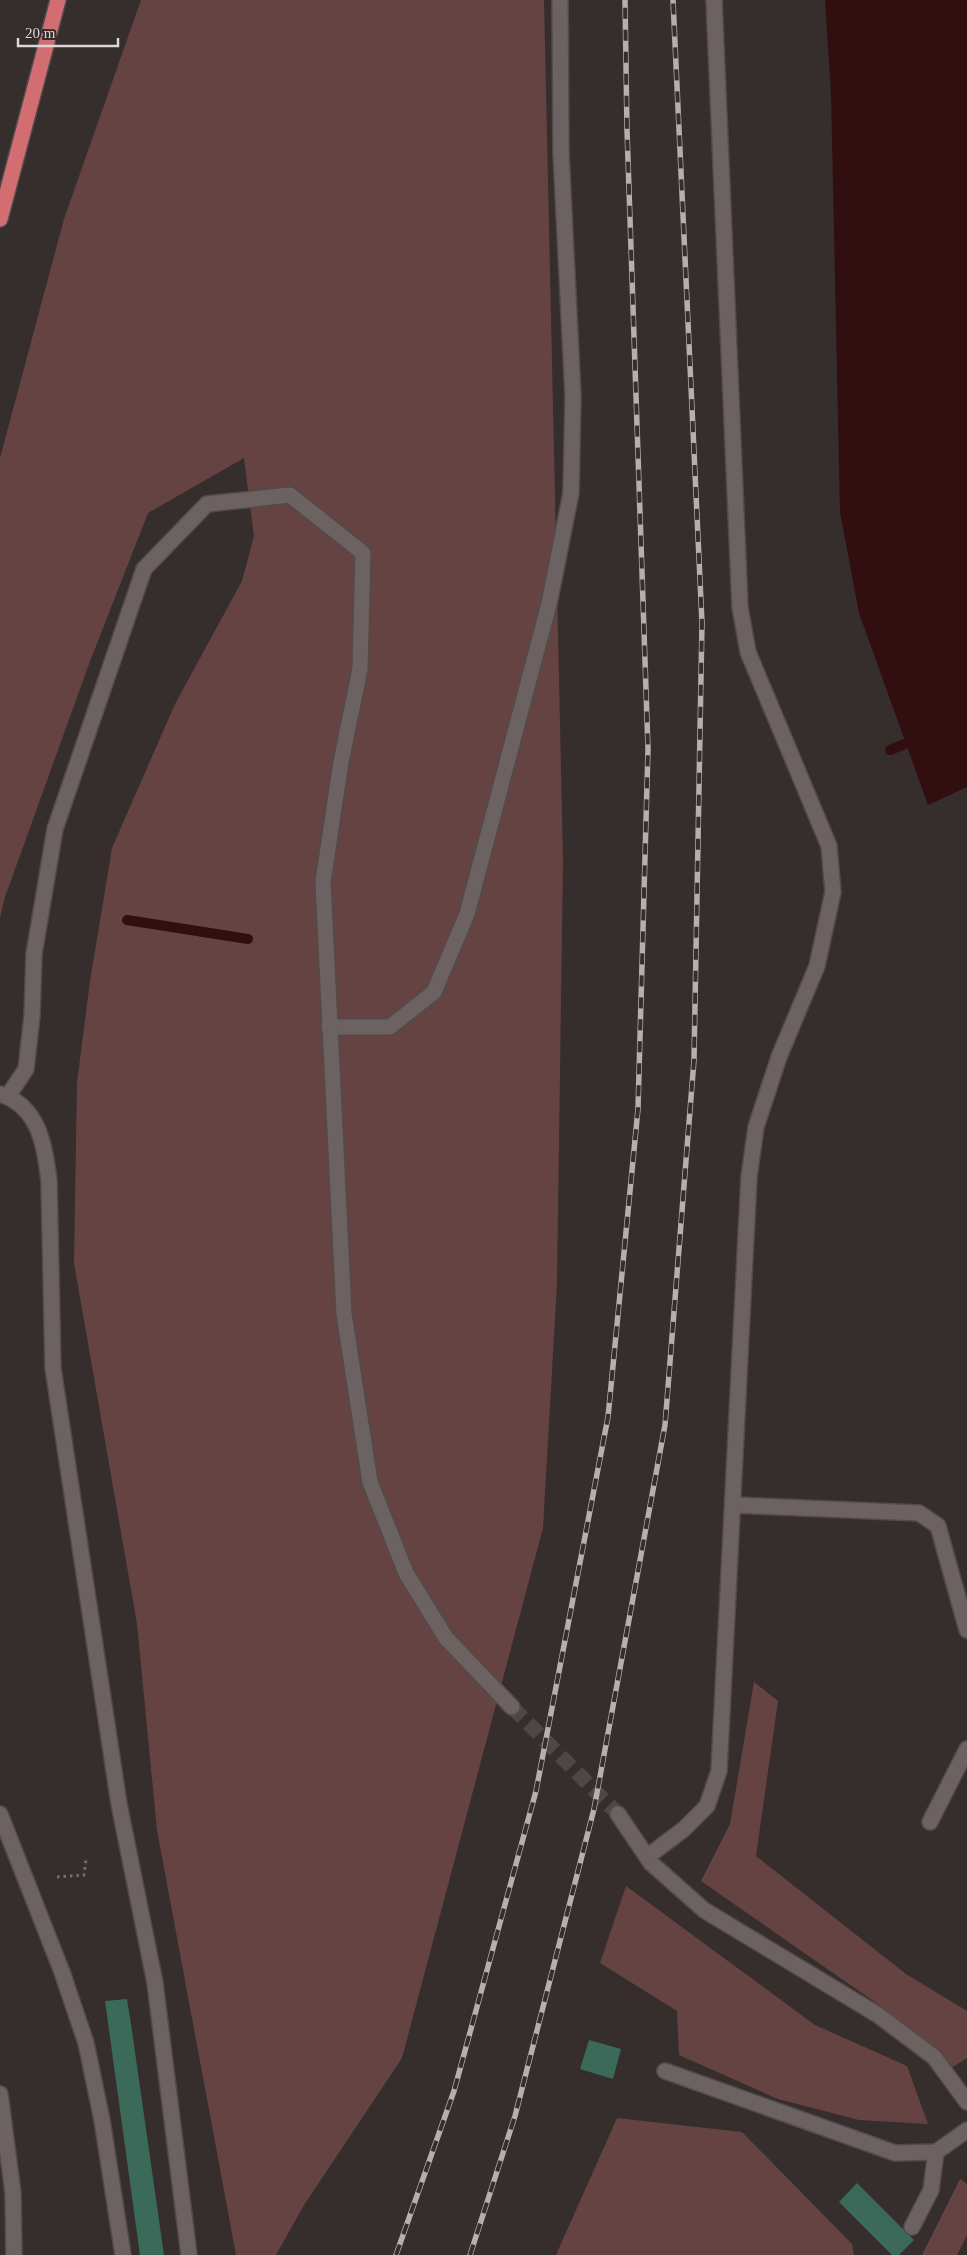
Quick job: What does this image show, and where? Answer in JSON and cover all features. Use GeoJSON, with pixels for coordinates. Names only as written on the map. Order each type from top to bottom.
{"type":"FeatureCollection","features":[{"type":"Feature","properties":{"kind":"highway"},"geometry":{"type":"LineString","coordinates":[[0,219],[58,0]]}},
{"type":"Feature","properties":{"kind":"lane"},"geometry":{"type":"LineString","coordinates":[[329,1027],[390,1028],[434,992],[467,914],[549,604],[571,483],[573,396],[561,153],[560,0]]}},
{"type":"Feature","properties":{"kind":"lane"},"geometry":{"type":"LineString","coordinates":[[646,1857],[684,1829],[707,1806],[719,1771],[749,1177],[756,1127],[780,1057],[817,966],[833,892],[828,846],[748,652],[740,607],[714,0]]}},
{"type":"Feature","properties":{"kind":"lane"},"geometry":{"type":"LineString","coordinates":[[189,2255],[155,1983],[118,1804],[53,1368],[49,1181],[46,1154],[39,1128],[25,1109],[4,1095],[26,1069],[32,1016],[34,954],[55,829],[144,569],[207,504],[290,495],[362,553],[360,669],[341,762],[323,882],[344,1314],[370,1482],[406,1573],[446,1638],[512,1708]]}},
{"type":"Feature","properties":{"kind":"lane"},"geometry":{"type":"LineString","coordinates":[[733,1505],[919,1513],[938,1526],[967,1630]]}},
{"type":"Feature","properties":{"kind":"lane"},"geometry":{"type":"LineString","coordinates":[[930,1822],[967,1749]]}},
{"type":"Feature","properties":{"kind":"lane"},"geometry":{"type":"LineString","coordinates":[[0,1814],[62,1972],[86,2043],[102,2120],[123,2255]]}},
{"type":"Feature","properties":{"kind":"lane"},"geometry":{"type":"LineString","coordinates":[[618,1814],[651,1863],[704,1910],[878,2015],[934,2057],[967,2102]]}},
{"type":"Feature","properties":{"kind":"lane"},"geometry":{"type":"LineString","coordinates":[[665,2071],[896,2152],[936,2152],[967,2130]]}},
{"type":"Feature","properties":{"kind":"lane"},"geometry":{"type":"LineString","coordinates":[[0,2094],[13,2192],[14,2255]]}},
{"type":"Feature","properties":{"kind":"lane"},"geometry":{"type":"LineString","coordinates":[[912,2227],[930,2190],[936,2152]]}},
{"type":"Feature","properties":{"kind":"path"},"geometry":{"type":"LineString","coordinates":[[57,1877],[84,1875],[86,1859]]}},
{"type":"Feature","properties":{"kind":"shaded area"},"geometry":{"type":"Polygon","coordinates":[[[141,0],[544,0],[563,860],[557,1283],[543,1528],[402,2058],[304,2205],[276,2255],[236,2255],[157,1830],[137,1624],[74,1263],[77,1083],[90,981],[112,848],[175,704],[242,581],[254,536],[244,458],[148,513],[89,664],[5,897],[0,918],[0,458],[64,219],[141,0]]]}},
{"type":"Feature","properties":{"kind":"shaded area"},"geometry":{"type":"Polygon","coordinates":[[[825,0],[967,0],[967,787],[928,805],[859,613],[840,512],[831,93],[825,0]]]}},
{"type":"Feature","properties":{"kind":"shaded area"},"geometry":{"type":"Polygon","coordinates":[[[754,1682],[778,1701],[756,1856],[906,1974],[967,2011],[967,2058],[953,2067],[882,2007],[701,1881],[730,1824],[754,1682]]]}},
{"type":"Feature","properties":{"kind":"shaded area"},"geometry":{"type":"Polygon","coordinates":[[[626,1886],[815,2025],[907,2066],[928,2124],[859,2120],[778,2099],[679,2055],[677,2011],[600,1963],[626,1886]]]}},
{"type":"Feature","properties":{"kind":"shaded area"},"geometry":{"type":"Polygon","coordinates":[[[617,2118],[742,2132],[852,2244],[854,2255],[556,2255],[617,2118]]]}},
{"type":"Feature","properties":{"kind":"shaded area"},"geometry":{"type":"Polygon","coordinates":[[[960,2179],[967,2184],[967,2235],[957,2255],[922,2255],[960,2179]]]}},
{"type":"Feature","properties":{"kind":"building"},"geometry":{"type":"Polygon","coordinates":[[[127,1999],[164,2255],[140,2255],[105,2001],[127,1999]]]}},
{"type":"Feature","properties":{"kind":"building"},"geometry":{"type":"Polygon","coordinates":[[[589,2040],[621,2049],[613,2079],[580,2069],[589,2040]]]}},
{"type":"Feature","properties":{"kind":"building"},"geometry":{"type":"Polygon","coordinates":[[[857,2183],[914,2240],[899,2255],[892,2255],[839,2202],[857,2183]]]}},
{"type":"Feature","properties":{"kind":"waterway"},"geometry":{"type":"LineString","coordinates":[[890,750],[905,744]]}},
{"type":"Feature","properties":{"kind":"waterway"},"geometry":{"type":"LineString","coordinates":[[127,920],[248,939]]}},
{"type":"Feature","properties":{"kind":"tunnel"},"geometry":{"type":"LineString","coordinates":[[512,1707],[618,1814]]}},
{"type":"Feature","properties":{"kind":"railway"},"geometry":{"type":"LineString","coordinates":[[396,2255],[454,2091],[536,1791],[608,1417],[638,1109],[648,749],[627,130],[625,0]]}},
{"type":"Feature","properties":{"kind":"railway"},"geometry":{"type":"LineString","coordinates":[[470,2255],[515,2116],[594,1809],[665,1425],[694,1060],[702,623],[673,0]]}}]}
